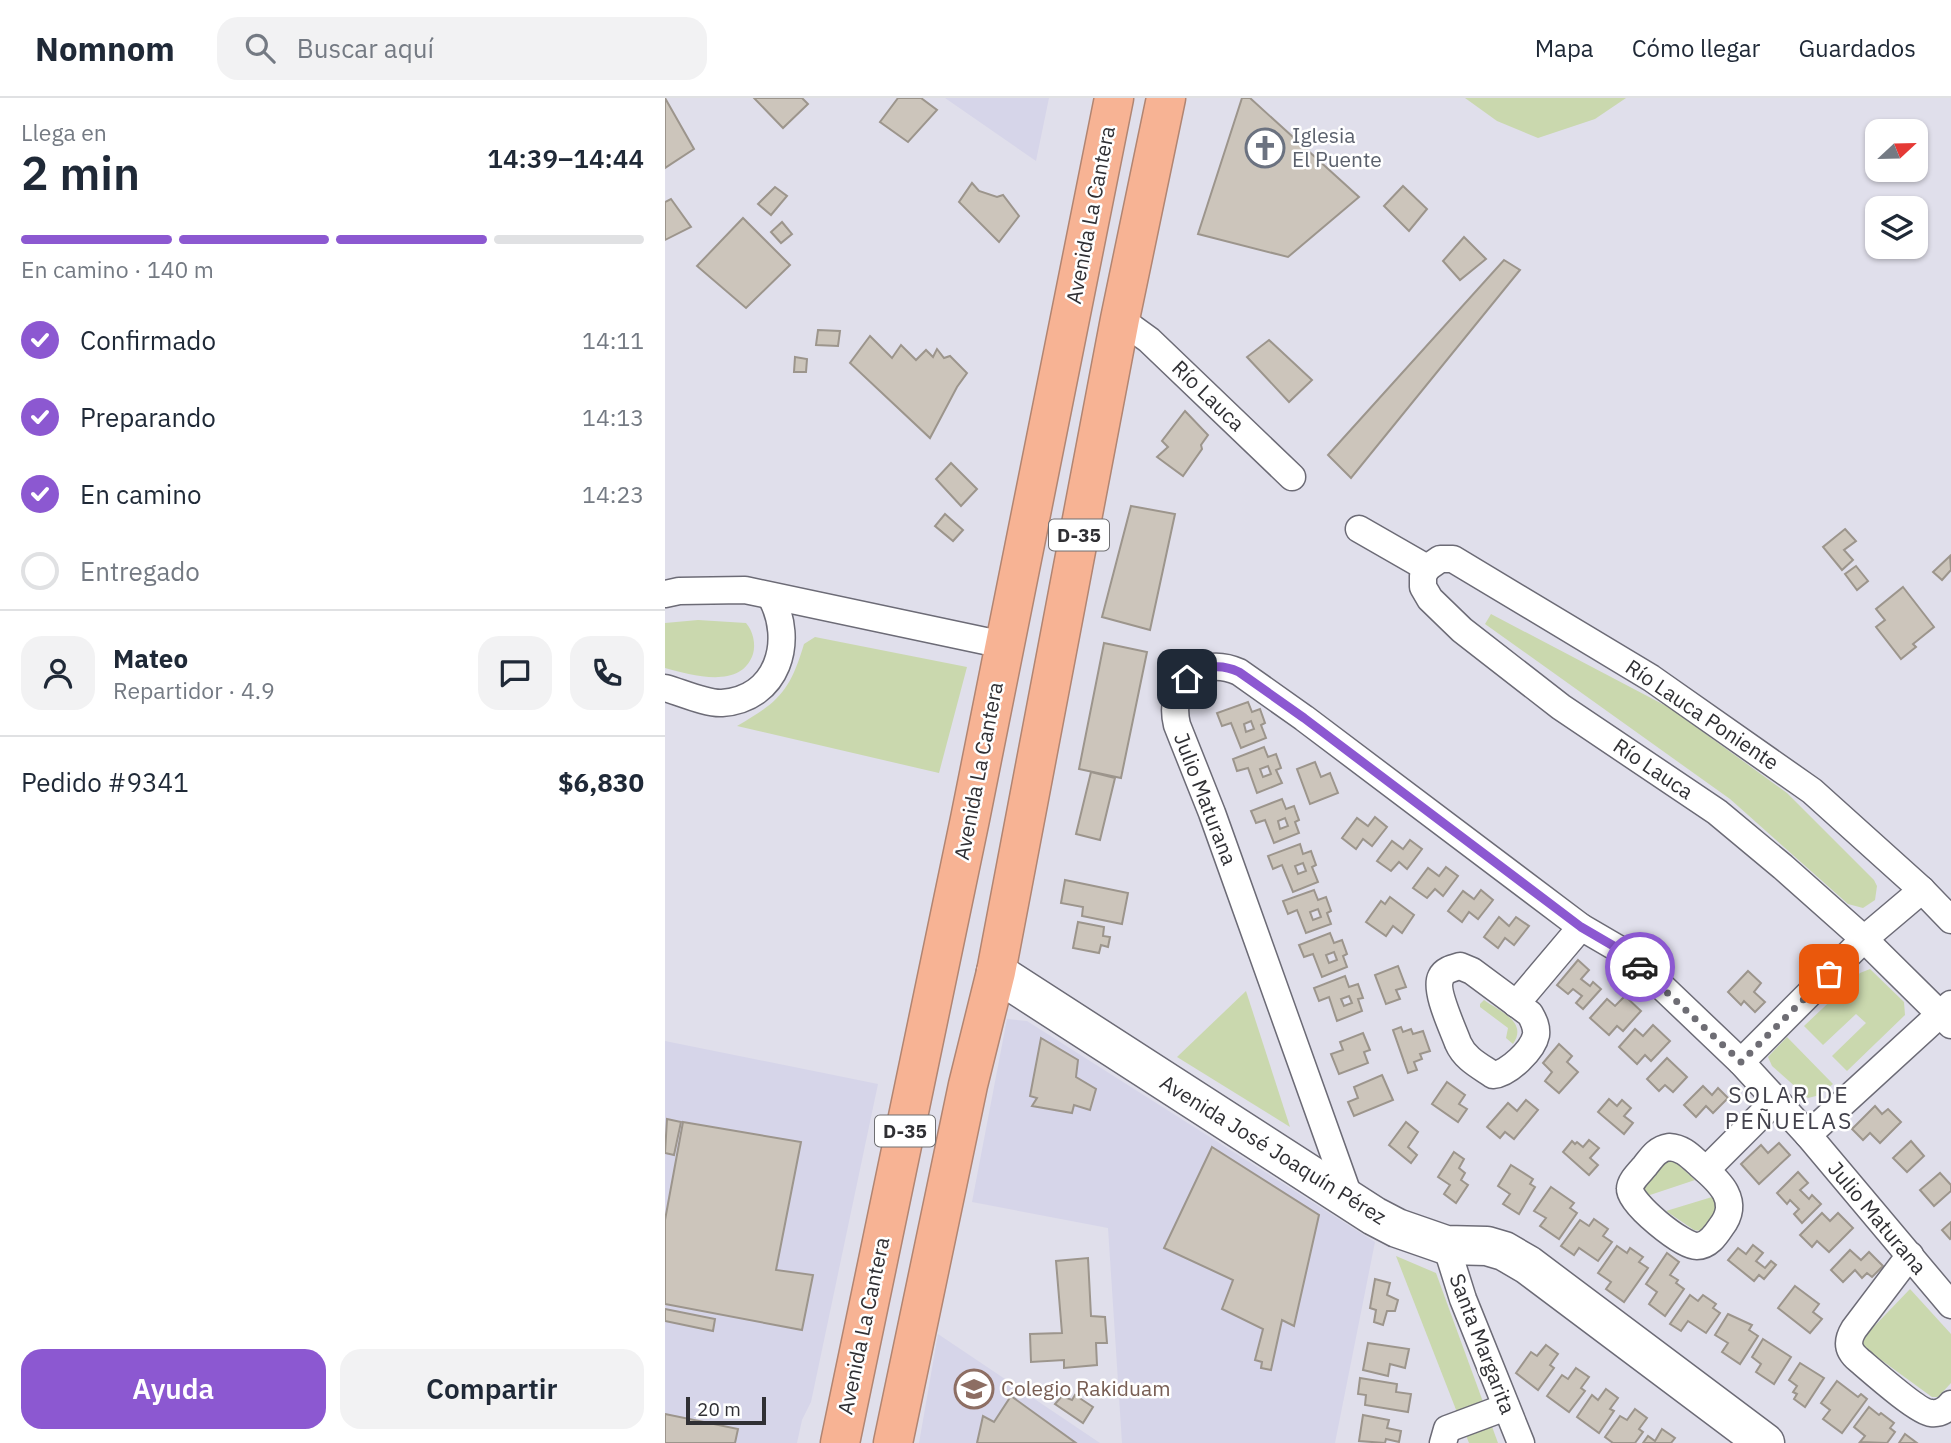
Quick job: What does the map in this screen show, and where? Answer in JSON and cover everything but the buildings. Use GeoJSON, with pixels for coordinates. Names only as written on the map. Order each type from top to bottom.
{"type":"FeatureCollection","features":[{"type":"Feature","properties":{"kind":"highway","name":"Avenida La Cantera"},"geometry":{"type":"LineString","coordinates":[[841,1443],[970,819],[1114,98]]}},
{"type":"Feature","properties":{"kind":"highway","name":"D-35"},"geometry":{"type":"LineString","coordinates":[[893,1443],[968,1085],[996,972],[1120,319],[1166,98]]}},
{"type":"Feature","properties":{"kind":"highway"},"geometry":{"type":"LineString","coordinates":[[970,819],[971,869],[964,932],[969,950],[996,972]]}},
{"type":"Feature","properties":{"kind":"main road","name":"Avenida José Joaquín Pérez"},"geometry":{"type":"LineString","coordinates":[[996,972],[1351,1202],[1397,1228],[1446,1245],[1487,1246],[1504,1251],[1528,1265],[1765,1443]]}},
{"type":"Feature","properties":{"kind":"street","name":"Río Lauca"},"geometry":{"type":"LineString","coordinates":[[1120,319],[1149,340],[1292,477]]}},
{"type":"Feature","properties":{"kind":"street"},"geometry":{"type":"LineString","coordinates":[[1359,529],[1427,568]]}},
{"type":"Feature","properties":{"kind":"street","name":"Río Lauca Poniente"},"geometry":{"type":"LineString","coordinates":[[1427,568],[1440,559],[1453,559],[1651,678],[1812,791],[1922,890],[1951,920]]}},
{"type":"Feature","properties":{"kind":"street","name":"Río Lauca"},"geometry":{"type":"LineString","coordinates":[[1427,568],[1423,576],[1423,587],[1430,599],[1462,630],[1561,707],[1717,812],[1948,1014]]}},
{"type":"Feature","properties":{"kind":"street"},"geometry":{"type":"LineString","coordinates":[[665,594],[679,591],[745,590],[1004,645]]}},
{"type":"Feature","properties":{"kind":"street"},"geometry":{"type":"LineString","coordinates":[[665,688],[719,704],[745,697],[757,690],[775,669],[783,640],[778,610],[771,597]]}},
{"type":"Feature","properties":{"kind":"street","name":"Julio Maturana"},"geometry":{"type":"LineString","coordinates":[[1351,1202],[1212,813],[1177,725],[1175,700],[1187,679],[1207,667],[1229,668],[1239,672],[1581,927],[1617,948],[1741,1062],[1808,1135],[1951,1305]]}},
{"type":"Feature","properties":{"kind":"street"},"geometry":{"type":"LineString","coordinates":[[1741,1062],[1864,939],[1922,890]]}},
{"type":"Feature","properties":{"kind":"street"},"geometry":{"type":"LineString","coordinates":[[1516,1004],[1581,927]]}},
{"type":"Feature","properties":{"kind":"street"},"geometry":{"type":"LineString","coordinates":[[1808,1135],[1948,1014]]}},
{"type":"Feature","properties":{"kind":"street"},"geometry":{"type":"LineString","coordinates":[[1706,1170],[1776,1100]]}},
{"type":"Feature","properties":{"kind":"street","name":"Santa Margarita"},"geometry":{"type":"LineString","coordinates":[[1446,1245],[1463,1299],[1521,1443]]}},
{"type":"Feature","properties":{"kind":"street"},"geometry":{"type":"LineString","coordinates":[[1910,1255],[1849,1336],[1848,1344],[1851,1354],[1924,1411],[1940,1412],[1947,1410],[1951,1404]]}},
{"type":"Feature","properties":{"kind":"street"},"geometry":{"type":"LineString","coordinates":[[1443,1443],[1447,1429],[1506,1406]]}},
{"type":"Feature","properties":{"kind":"shaded area"},"geometry":{"type":"Polygon","coordinates":[[[945,98],[1049,98],[1036,161],[945,98]]]}},
{"type":"Feature","properties":{"kind":"shaded area"},"geometry":{"type":"Polygon","coordinates":[[[1007,1019],[1027,1021],[1375,1242],[1335,1443],[1122,1443],[1108,1228],[972,1202],[1007,1019]]]}},
{"type":"Feature","properties":{"kind":"shaded area"},"geometry":{"type":"Polygon","coordinates":[[[665,1041],[878,1084],[811,1402],[802,1420],[797,1443],[665,1443],[665,1041]]]}},
{"type":"Feature","properties":{"kind":"shaded area","name":"Colegio Rakiduam"},"geometry":{"type":"Polygon","coordinates":[[[938,1334],[1100,1443],[919,1443],[938,1334]]]}},
{"type":"Feature","properties":{"kind":"green space"},"geometry":{"type":"Polygon","coordinates":[[[1465,98],[1626,98],[1595,119],[1538,138],[1497,121],[1465,98]]]}},
{"type":"Feature","properties":{"kind":"green space"},"geometry":{"type":"Polygon","coordinates":[[[1491,614],[1670,708],[1787,793],[1874,880],[1877,886],[1875,900],[1863,908],[1848,904],[1730,799],[1485,624],[1491,614]]]}},
{"type":"Feature","properties":{"kind":"green space"},"geometry":{"type":"Polygon","coordinates":[[[698,620],[746,623],[754,646],[747,665],[738,672],[715,677],[665,668],[665,623],[698,620]]]}},
{"type":"Feature","properties":{"kind":"green space"},"geometry":{"type":"Polygon","coordinates":[[[815,637],[967,667],[939,773],[737,726],[763,710],[781,694],[794,673],[804,644],[815,637]]]}},
{"type":"Feature","properties":{"kind":"green space"},"geometry":{"type":"Polygon","coordinates":[[[1870,969],[1904,1002],[1905,1015],[1847,1071],[1832,1056],[1866,1023],[1856,1014],[1823,1045],[1804,1026],[1860,973],[1870,969]]]}},
{"type":"Feature","properties":{"kind":"green space"},"geometry":{"type":"Polygon","coordinates":[[[1246,991],[1290,1127],[1177,1057],[1246,991]]]}},
{"type":"Feature","properties":{"kind":"green space"},"geometry":{"type":"Polygon","coordinates":[[[1484,1000],[1505,1013],[1515,1024],[1517,1036],[1513,1044],[1506,1038],[1508,1028],[1480,1007],[1484,1000]]]}},
{"type":"Feature","properties":{"kind":"green space"},"geometry":{"type":"Polygon","coordinates":[[[1787,1037],[1833,1084],[1820,1095],[1808,1098],[1772,1066],[1768,1057],[1787,1037]]]}},
{"type":"Feature","properties":{"kind":"green space"},"geometry":{"type":"Polygon","coordinates":[[[1673,1160],[1695,1180],[1644,1197],[1642,1189],[1661,1161],[1673,1160]]]}},
{"type":"Feature","properties":{"kind":"green space"},"geometry":{"type":"Polygon","coordinates":[[[1712,1197],[1718,1206],[1707,1227],[1701,1231],[1694,1230],[1666,1211],[1712,1197]]]}},
{"type":"Feature","properties":{"kind":"green space"},"geometry":{"type":"Polygon","coordinates":[[[1396,1256],[1436,1273],[1498,1443],[1469,1443],[1396,1256]]]}},
{"type":"Feature","properties":{"kind":"green space"},"geometry":{"type":"Polygon","coordinates":[[[1910,1289],[1951,1334],[1951,1383],[1938,1397],[1932,1397],[1862,1346],[1863,1338],[1910,1289]]]}},
{"type":"Feature","properties":{"kind":"way so far"},"geometry":{"type":"LineString","coordinates":[[1640,967],[1741,1062],[1829,974]]}},
{"type":"Feature","properties":{"kind":"place","name":"Iglesia El Puente"},"geometry":{"type":"Point","coordinates":[1265,148]}},
{"type":"Feature","properties":{"kind":"place","name":"Colegio Rakiduam"},"geometry":{"type":"Point","coordinates":[974,1389]}},
{"type":"Feature","properties":{"kind":"district","name":"SOLAR DE PEÑUELAS"},"geometry":{"type":"Point","coordinates":[1789,1108]}},
{"type":"Feature","properties":{"kind":"route"},"geometry":{"type":"LineString","coordinates":[[1187,679],[1207,667],[1218,666],[1239,672],[1581,927],[1617,948],[1640,967]]}}]}
